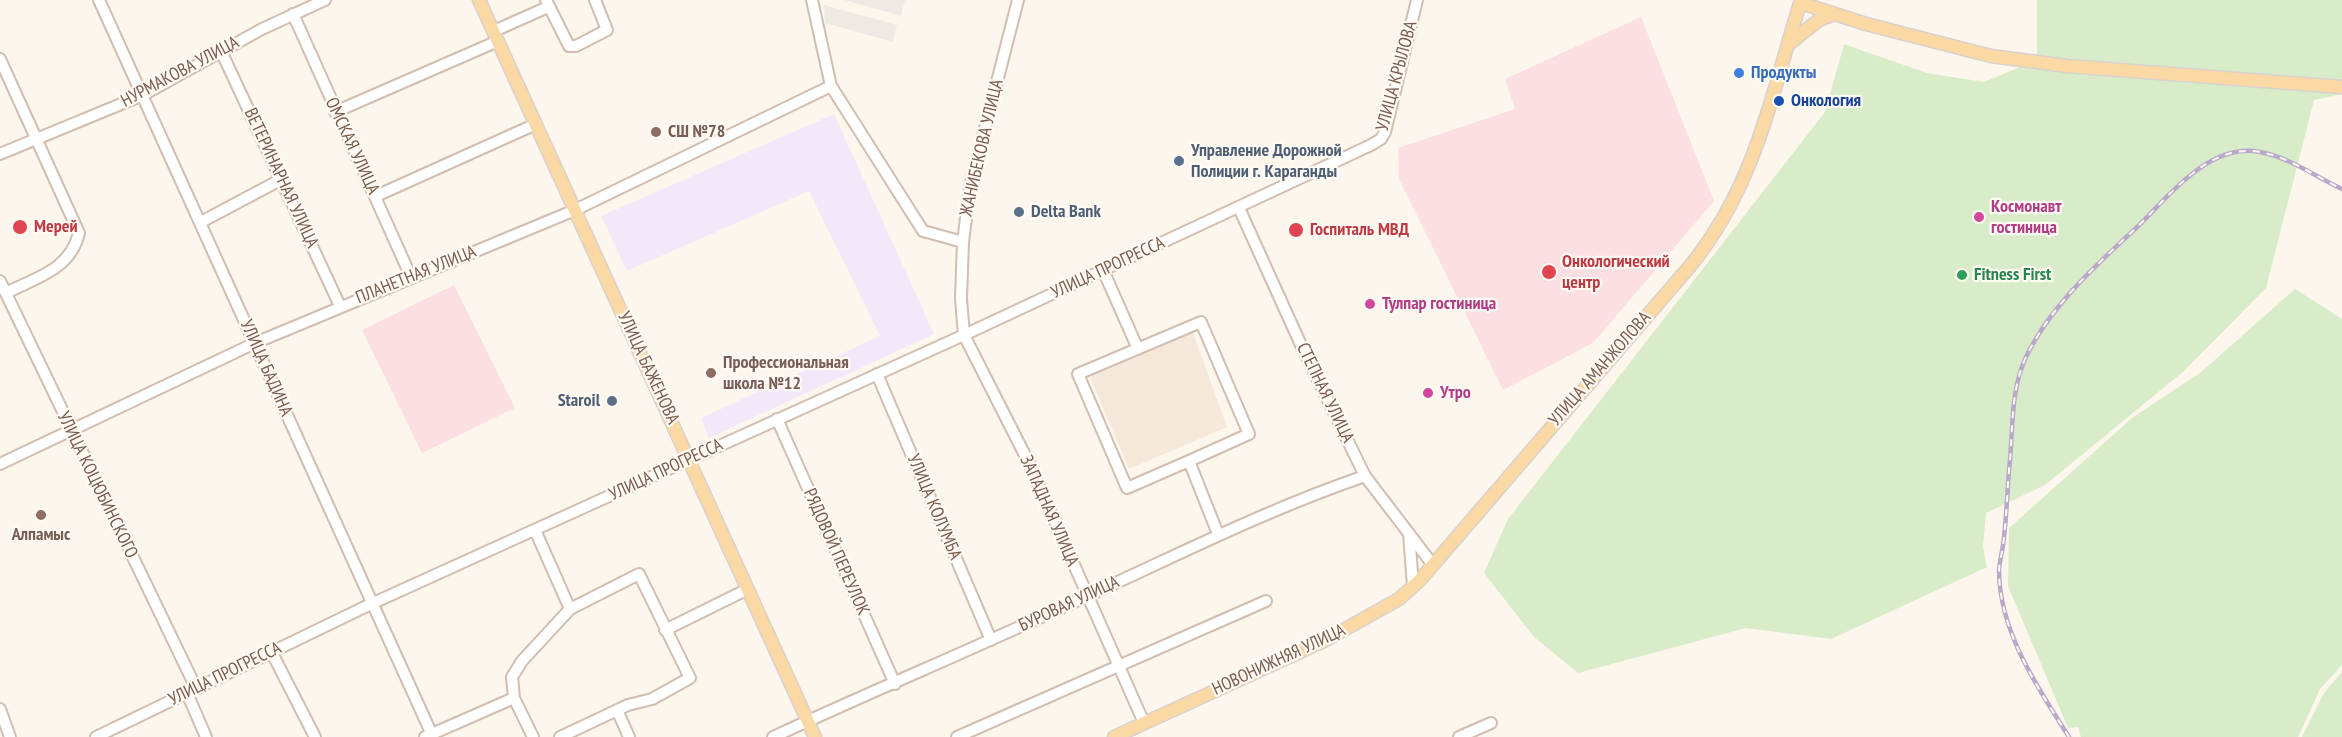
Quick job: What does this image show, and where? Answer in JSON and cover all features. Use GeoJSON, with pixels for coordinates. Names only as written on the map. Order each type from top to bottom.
{"type":"FeatureCollection","features":[{"type":"Feature","properties":{"kind":"main road","name":"УЛИЦА БАЖЕНОВА"},"geometry":{"type":"LineString","coordinates":[[479,0],[815,737]]}},
{"type":"Feature","properties":{"kind":"main road"},"geometry":{"type":"LineString","coordinates":[[1823,0],[1834,14]]}},
{"type":"Feature","properties":{"kind":"main road"},"geometry":{"type":"LineString","coordinates":[[1801,1],[1834,14],[1953,47],[2020,60],[2342,87]]}},
{"type":"Feature","properties":{"kind":"main road","name":"УЛИЦА АМАНЖОЛОВА"},"geometry":{"type":"LineString","coordinates":[[1433,565],[1691,265],[1720,227],[1754,156],[1801,1]]}},
{"type":"Feature","properties":{"kind":"main road"},"geometry":{"type":"LineString","coordinates":[[1789,44],[1819,20],[1834,14]]}},
{"type":"Feature","properties":{"kind":"main road","name":"НОВОНИЖНЯЯ УЛИЦА"},"geometry":{"type":"LineString","coordinates":[[1114,737],[1324,641],[1399,599],[1433,565]]}},
{"type":"Feature","properties":{"kind":"street","name":"УЛИЦА БАДИНА"},"geometry":{"type":"LineString","coordinates":[[99,0],[201,222],[430,736]]}},
{"type":"Feature","properties":{"kind":"street","name":"НУРМАКОВА УЛИЦА"},"geometry":{"type":"LineString","coordinates":[[0,154],[143,96],[221,51],[325,0]]}},
{"type":"Feature","properties":{"kind":"street"},"geometry":{"type":"LineString","coordinates":[[335,112],[496,36],[547,3],[567,45],[573,46],[607,30],[595,0]]}},
{"type":"Feature","properties":{"kind":"street"},"geometry":{"type":"LineString","coordinates":[[812,0],[831,86],[923,231],[963,242]]}},
{"type":"Feature","properties":{"kind":"street","name":"ЖАНИБЕКОВА УЛИЦА"},"geometry":{"type":"LineString","coordinates":[[964,335],[961,299],[963,242],[970,187],[1018,0]]}},
{"type":"Feature","properties":{"kind":"street","name":"УЛИЦА КРЫЛОВА"},"geometry":{"type":"LineString","coordinates":[[1239,208],[1381,139],[1387,125],[1413,1]]}},
{"type":"Feature","properties":{"kind":"street","name":"ОМСКАЯ УЛИЦА"},"geometry":{"type":"LineString","coordinates":[[293,14],[411,277]]}},
{"type":"Feature","properties":{"kind":"street","name":"ВЕТЕРИНАРНАЯ УЛИЦА"},"geometry":{"type":"LineString","coordinates":[[221,51],[340,306]]}},
{"type":"Feature","properties":{"kind":"street"},"geometry":{"type":"LineString","coordinates":[[0,59],[80,233],[75,250],[66,262],[6,293]]}},
{"type":"Feature","properties":{"kind":"street","name":"ПЛАНЕТНАЯ УЛИЦА"},"geometry":{"type":"LineString","coordinates":[[0,464],[255,343],[575,210],[831,86]]}},
{"type":"Feature","properties":{"kind":"street"},"geometry":{"type":"LineString","coordinates":[[376,196],[536,124]]}},
{"type":"Feature","properties":{"kind":"street"},"geometry":{"type":"LineString","coordinates":[[201,222],[282,179]]}},
{"type":"Feature","properties":{"kind":"street","name":"УЛИЦА ПРОГРЕССА"},"geometry":{"type":"LineString","coordinates":[[96,737],[115,733],[191,690],[371,604],[1239,208]]}},
{"type":"Feature","properties":{"kind":"street","name":"СТЕПНАЯ УЛИЦА"},"geometry":{"type":"LineString","coordinates":[[1239,208],[1301,345],[1365,476],[1433,565]]}},
{"type":"Feature","properties":{"kind":"street"},"geometry":{"type":"LineString","coordinates":[[1103,270],[1138,349]]}},
{"type":"Feature","properties":{"kind":"street","name":"УЛИЦА КОЦЮБИНСКОГО"},"geometry":{"type":"LineString","coordinates":[[0,280],[191,690],[206,737]]}},
{"type":"Feature","properties":{"kind":"street"},"geometry":{"type":"LineString","coordinates":[[1201,322],[1249,434],[1189,461],[1127,488],[1078,374],[1201,322]]}},
{"type":"Feature","properties":{"kind":"street","name":"ЗАПАДНАЯ УЛИЦА"},"geometry":{"type":"LineString","coordinates":[[964,335],[1030,465],[1144,723]]}},
{"type":"Feature","properties":{"kind":"street","name":"УЛИЦА КОЛУМБА"},"geometry":{"type":"LineString","coordinates":[[877,374],[991,640]]}},
{"type":"Feature","properties":{"kind":"street","name":"РЯДОВОЙ ПЕРЕУЛОК"},"geometry":{"type":"LineString","coordinates":[[777,419],[895,684]]}},
{"type":"Feature","properties":{"kind":"street"},"geometry":{"type":"LineString","coordinates":[[1189,461],[1218,534]]}},
{"type":"Feature","properties":{"kind":"street","name":"БУРОВАЯ УЛИЦА"},"geometry":{"type":"LineString","coordinates":[[773,737],[1087,597],[1218,534],[1293,501],[1365,476]]}},
{"type":"Feature","properties":{"kind":"street"},"geometry":{"type":"LineString","coordinates":[[535,530],[570,609]]}},
{"type":"Feature","properties":{"kind":"street"},"geometry":{"type":"LineString","coordinates":[[1409,532],[1413,586]]}},
{"type":"Feature","properties":{"kind":"street"},"geometry":{"type":"LineString","coordinates":[[533,737],[514,698],[512,677],[522,661],[570,609],[639,574],[690,678],[652,699],[617,710],[560,737]]}},
{"type":"Feature","properties":{"kind":"street"},"geometry":{"type":"LineString","coordinates":[[666,630],[748,590]]}},
{"type":"Feature","properties":{"kind":"street"},"geometry":{"type":"LineString","coordinates":[[957,737],[1266,602]]}},
{"type":"Feature","properties":{"kind":"street"},"geometry":{"type":"LineString","coordinates":[[271,651],[315,737]]}},
{"type":"Feature","properties":{"kind":"street"},"geometry":{"type":"LineString","coordinates":[[430,736],[514,698]]}},
{"type":"Feature","properties":{"kind":"street"},"geometry":{"type":"LineString","coordinates":[[0,709],[10,737]]}},
{"type":"Feature","properties":{"kind":"street"},"geometry":{"type":"LineString","coordinates":[[617,710],[629,737]]}},
{"type":"Feature","properties":{"kind":"street"},"geometry":{"type":"LineString","coordinates":[[1459,737],[1491,723]]}},
{"type":"Feature","properties":{"kind":"shaded area"},"geometry":{"type":"Polygon","coordinates":[[[844,0],[905,0],[901,16],[844,0]]]}},
{"type":"Feature","properties":{"kind":"shaded area"},"geometry":{"type":"Polygon","coordinates":[[[824,5],[897,25],[893,42],[825,23],[824,5]]]}},
{"type":"Feature","properties":{"kind":"shaded area","name":"Онкологический центр"},"geometry":{"type":"Polygon","coordinates":[[[1641,17],[1714,201],[1593,343],[1503,390],[1399,179],[1398,148],[1515,109],[1505,79],[1641,17]]]}},
{"type":"Feature","properties":{"kind":"shaded area"},"geometry":{"type":"Polygon","coordinates":[[[834,114],[934,334],[709,438],[701,418],[880,336],[809,191],[627,271],[601,216],[834,114]]]}},
{"type":"Feature","properties":{"kind":"shaded area"},"geometry":{"type":"Polygon","coordinates":[[[454,285],[515,408],[422,453],[362,330],[454,285]]]}},
{"type":"Feature","properties":{"kind":"shaded area"},"geometry":{"type":"Polygon","coordinates":[[[1193,333],[1227,427],[1129,469],[1090,377],[1193,333]]]}},
{"type":"Feature","properties":{"kind":"green space"},"geometry":{"type":"Polygon","coordinates":[[[2037,0],[2342,0],[2342,94],[2314,100],[2266,288],[2184,371],[2045,485],[1986,513],[1983,547],[1987,567],[1831,639],[1746,628],[1578,673],[1534,637],[1484,573],[1508,519],[1825,112],[1844,44],[1927,73],[1984,82],[2037,60],[2037,0]]]}},
{"type":"Feature","properties":{"kind":"green space"},"geometry":{"type":"Polygon","coordinates":[[[2295,289],[2342,319],[2342,665],[2320,689],[2298,737],[2081,737],[2078,727],[2068,728],[2008,586],[2009,528],[2132,418],[2200,373],[2295,289]]]}},
{"type":"Feature","properties":{"kind":"green space"},"geometry":{"type":"Polygon","coordinates":[[[2342,672],[2342,737],[2302,737],[2324,693],[2342,672]]]}},
{"type":"Feature","properties":{"kind":"railway"},"geometry":{"type":"LineString","coordinates":[[2069,737],[2023,659],[2013,638],[2001,595],[1999,569],[2003,548],[2014,407],[2021,369],[2026,357],[2047,321],[2074,289],[2175,189],[2206,164],[2241,151],[2260,152],[2292,163],[2342,189]]}},
{"type":"Feature","properties":{"kind":"place","name":"Продукты"},"geometry":{"type":"Point","coordinates":[1739,73]}},
{"type":"Feature","properties":{"kind":"place","name":"Онкология"},"geometry":{"type":"Point","coordinates":[1779,101]}},
{"type":"Feature","properties":{"kind":"place","name":"СШ №78"},"geometry":{"type":"Point","coordinates":[656,132]}},
{"type":"Feature","properties":{"kind":"place","name":"Управление Дорожной Полиции г. Караганды"},"geometry":{"type":"Point","coordinates":[1179,161]}},
{"type":"Feature","properties":{"kind":"place","name":"Delta Bank"},"geometry":{"type":"Point","coordinates":[1019,212]}},
{"type":"Feature","properties":{"kind":"place","name":"Космонавт гостиница"},"geometry":{"type":"Point","coordinates":[1979,217]}},
{"type":"Feature","properties":{"kind":"place","name":"Мерей"},"geometry":{"type":"Point","coordinates":[20,227]}},
{"type":"Feature","properties":{"kind":"place","name":"Госпиталь МВД"},"geometry":{"type":"Point","coordinates":[1296,230]}},
{"type":"Feature","properties":{"kind":"place","name":"Онкологический центр"},"geometry":{"type":"Point","coordinates":[1549,272]}},
{"type":"Feature","properties":{"kind":"place","name":"Fitness First"},"geometry":{"type":"Point","coordinates":[1962,275]}},
{"type":"Feature","properties":{"kind":"place","name":"Тулпар гостиница"},"geometry":{"type":"Point","coordinates":[1370,304]}},
{"type":"Feature","properties":{"kind":"place","name":"Профессиональная школа №12"},"geometry":{"type":"Point","coordinates":[711,373]}},
{"type":"Feature","properties":{"kind":"place","name":"Утро"},"geometry":{"type":"Point","coordinates":[1428,393]}},
{"type":"Feature","properties":{"kind":"place","name":"Staroil"},"geometry":{"type":"Point","coordinates":[612,401]}},
{"type":"Feature","properties":{"kind":"place","name":"Алпамыс"},"geometry":{"type":"Point","coordinates":[41,515]}}]}
